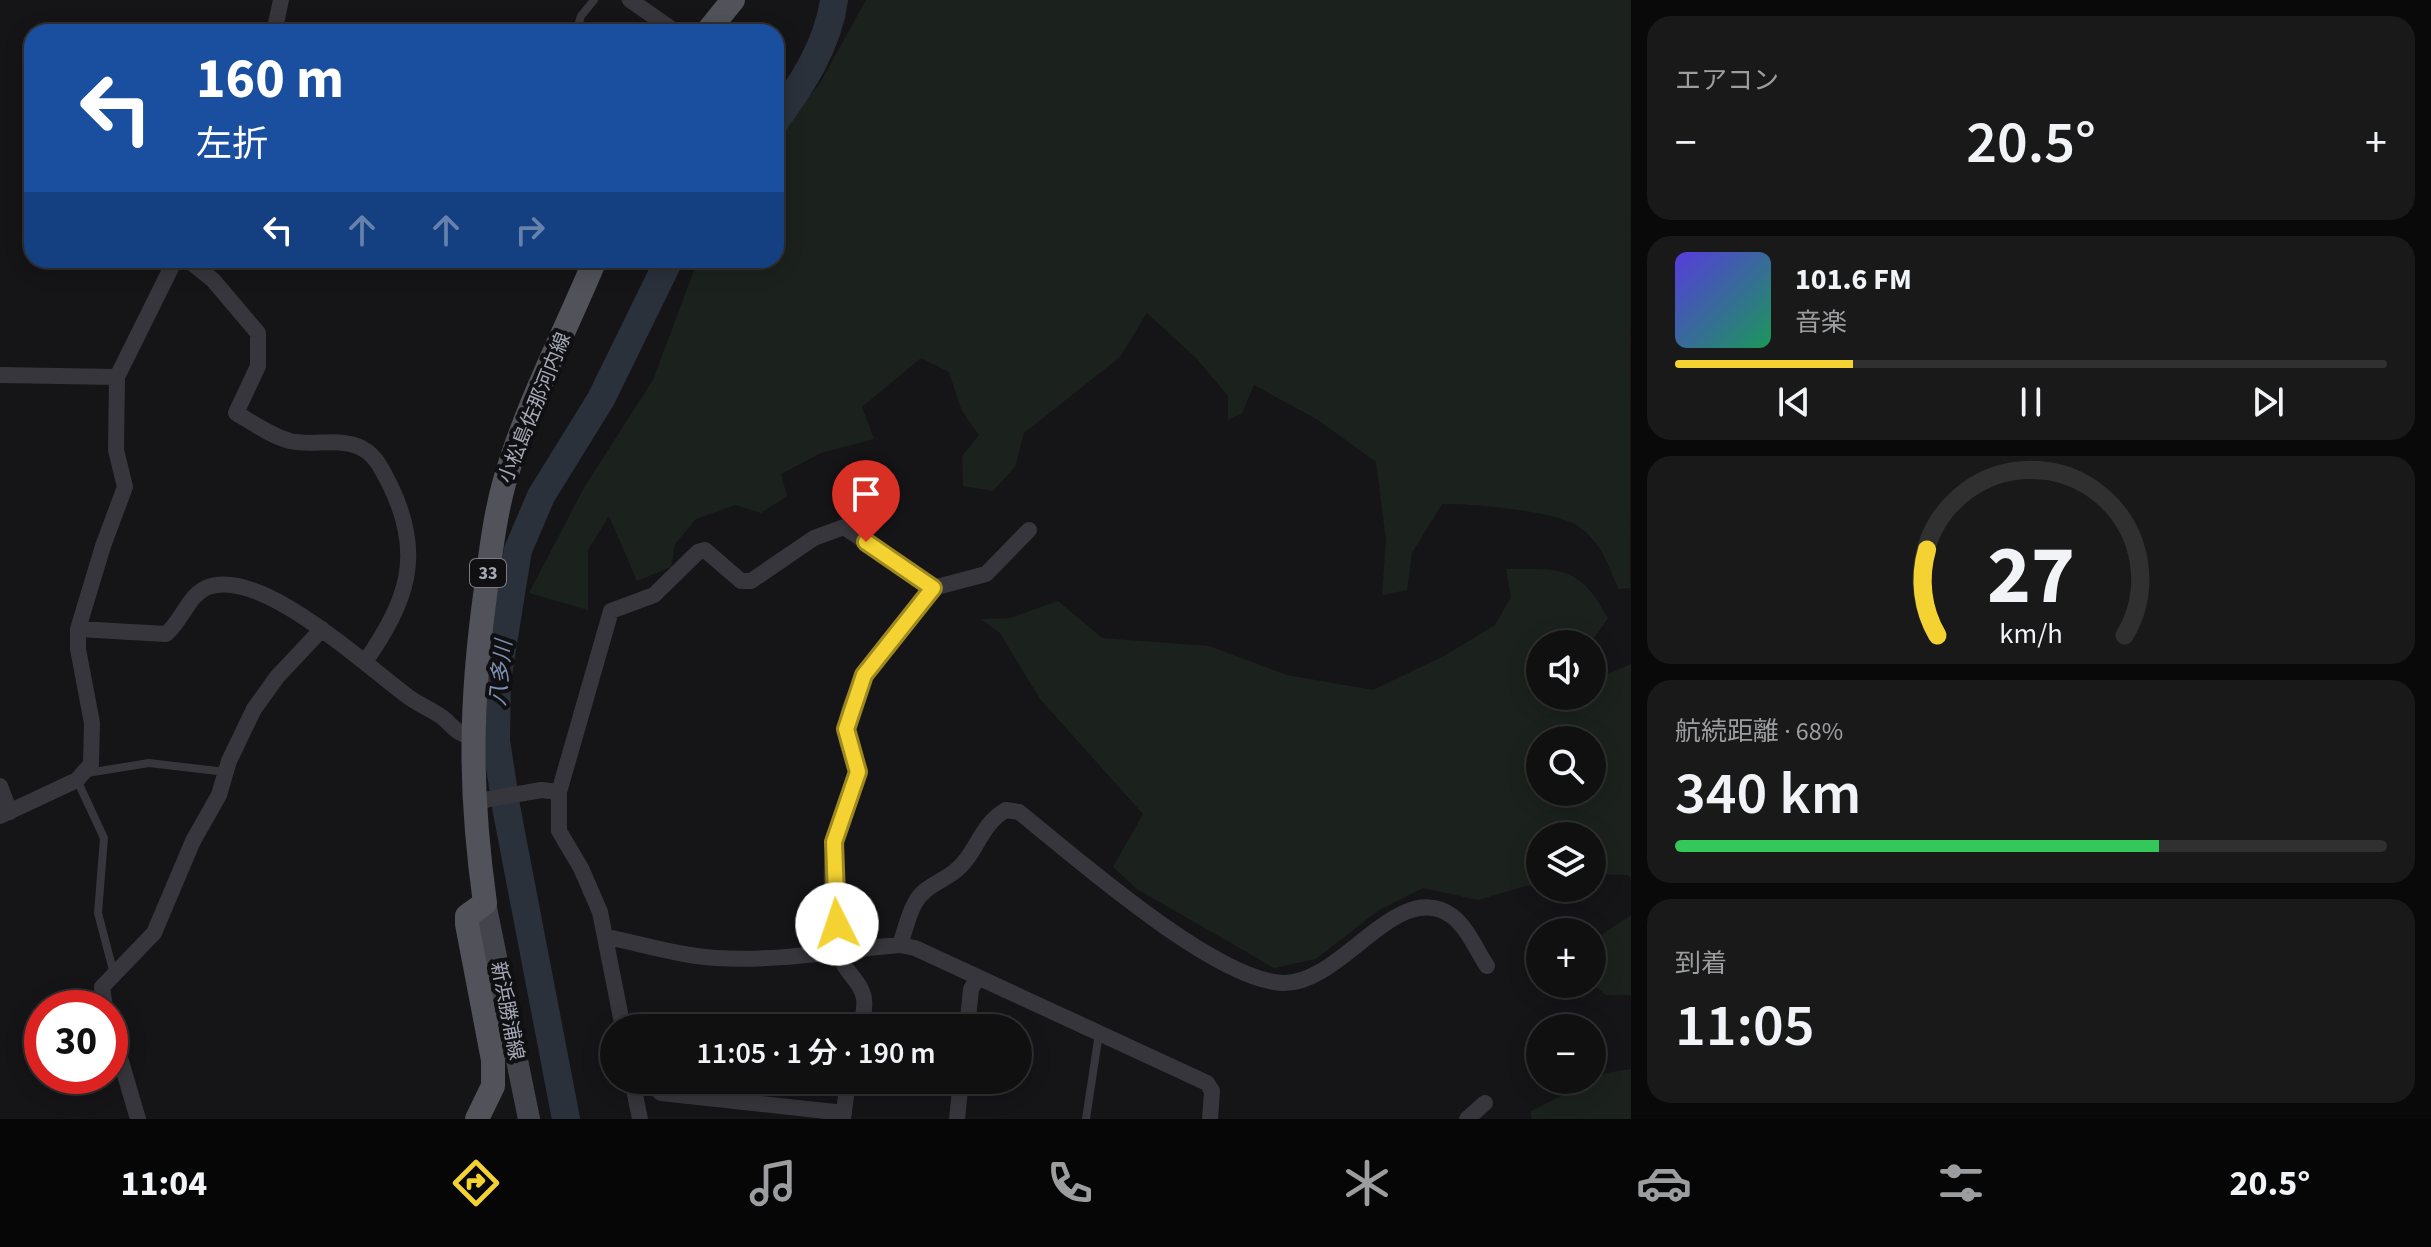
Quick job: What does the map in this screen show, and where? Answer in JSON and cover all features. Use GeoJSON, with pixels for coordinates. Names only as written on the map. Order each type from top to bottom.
{"type":"FeatureCollection","features":[{"type":"Feature","properties":{"kind":"main road"},"geometry":{"type":"LineString","coordinates":[[714,24],[733,0]]}},
{"type":"Feature","properties":{"kind":"main road","name":"小松島佐那河内線"},"geometry":{"type":"LineString","coordinates":[[485,903],[471,737],[477,651],[494,526],[505,479],[592,268]]}},
{"type":"Feature","properties":{"kind":"main road"},"geometry":{"type":"LineString","coordinates":[[477,1119],[493,1086],[493,1060],[467,916],[485,903]]}},
{"type":"Feature","properties":{"kind":"main road","name":"新浜勝浦線"},"geometry":{"type":"LineString","coordinates":[[485,903],[529,1119]]}},
{"type":"Feature","properties":{"kind":"street"},"geometry":{"type":"LineString","coordinates":[[276,24],[281,0]]}},
{"type":"Feature","properties":{"kind":"street"},"geometry":{"type":"LineString","coordinates":[[630,0],[664,24]]}},
{"type":"Feature","properties":{"kind":"street"},"geometry":{"type":"LineString","coordinates":[[0,786],[5,814],[82,777],[91,764],[92,723],[78,629],[125,487],[116,450],[117,377],[171,268]]}},
{"type":"Feature","properties":{"kind":"street"},"geometry":{"type":"LineString","coordinates":[[199,268],[258,333],[258,366],[236,413],[292,442],[340,443],[368,451],[379,462],[406,518],[410,543],[400,599],[388,629],[365,662]]}},
{"type":"Feature","properties":{"kind":"street"},"geometry":{"type":"LineString","coordinates":[[0,375],[117,377]]}},
{"type":"Feature","properties":{"kind":"street"},"geometry":{"type":"LineString","coordinates":[[621,1014],[607,937],[581,868],[559,831],[559,792],[611,611],[654,595],[698,552],[705,550],[741,581],[751,581],[814,538],[844,527],[933,588]]}},
{"type":"Feature","properties":{"kind":"street"},"geometry":{"type":"LineString","coordinates":[[861,1014],[864,998],[861,983],[839,954],[834,842],[858,772],[846,729],[864,675],[933,588],[986,574],[1029,530]]}},
{"type":"Feature","properties":{"kind":"street"},"geometry":{"type":"LineString","coordinates":[[78,629],[166,634],[204,588],[218,585],[237,587],[273,600],[322,629],[461,735],[471,737]]}},
{"type":"Feature","properties":{"kind":"street"},"geometry":{"type":"LineString","coordinates":[[102,990],[154,933],[193,841],[219,795],[254,709],[277,677],[322,629]]}},
{"type":"Feature","properties":{"kind":"street"},"geometry":{"type":"LineString","coordinates":[[478,801],[541,790],[559,792]]}},
{"type":"Feature","properties":{"kind":"street"},"geometry":{"type":"LineString","coordinates":[[900,945],[915,902],[923,891],[955,872],[967,860],[985,826],[1006,810],[1019,812],[1124,897],[1226,963],[1257,979],[1301,982],[1321,974],[1395,916],[1426,908],[1442,910],[1455,918],[1487,966]]}},
{"type":"Feature","properties":{"kind":"street"},"geometry":{"type":"LineString","coordinates":[[607,937],[712,958],[839,954],[900,945],[915,948],[1207,1083],[1212,1091],[1210,1119]]}},
{"type":"Feature","properties":{"kind":"street"},"geometry":{"type":"LineString","coordinates":[[968,1014],[971,989],[977,979]]}},
{"type":"Feature","properties":{"kind":"street"},"geometry":{"type":"LineString","coordinates":[[128,1085],[138,1119]]}},
{"type":"Feature","properties":{"kind":"street"},"geometry":{"type":"LineString","coordinates":[[635,1094],[640,1119]]}},
{"type":"Feature","properties":{"kind":"street"},"geometry":{"type":"LineString","coordinates":[[669,1094],[844,1116],[846,1094]]}},
{"type":"Feature","properties":{"kind":"street"},"geometry":{"type":"LineString","coordinates":[[957,1119],[960,1094]]}},
{"type":"Feature","properties":{"kind":"street"},"geometry":{"type":"LineString","coordinates":[[1467,1119],[1485,1103]]}},
{"type":"Feature","properties":{"kind":"lane"},"geometry":{"type":"LineString","coordinates":[[578,24],[594,0]]}},
{"type":"Feature","properties":{"kind":"lane"},"geometry":{"type":"LineString","coordinates":[[114,974],[98,913],[104,838],[82,777],[149,763],[226,772]]}},
{"type":"Feature","properties":{"kind":"lane"},"geometry":{"type":"LineString","coordinates":[[1086,1119],[1099,1033]]}},
{"type":"Feature","properties":{"kind":"shaded area"},"geometry":{"type":"Polygon","coordinates":[[[866,0],[1631,0],[1630,588],[1618,589],[1598,546],[1586,532],[1568,521],[1513,509],[1442,504],[1412,553],[1407,590],[1382,595],[1386,540],[1376,462],[1318,420],[1254,385],[1242,413],[1228,420],[1228,396],[1197,359],[1147,313],[1120,357],[1024,433],[1015,467],[993,491],[963,486],[962,456],[979,435],[962,411],[949,372],[921,358],[862,407],[874,439],[821,453],[781,474],[787,496],[761,513],[735,505],[696,519],[675,544],[671,567],[637,581],[609,516],[588,550],[588,610],[529,593],[585,486],[653,380],[695,268],[784,268],[784,125],[819,85],[866,0]]]}},
{"type":"Feature","properties":{"kind":"shaded area"},"geometry":{"type":"Polygon","coordinates":[[[1506,569],[1541,569],[1578,579],[1598,601],[1608,618],[1600,630],[1526,630],[1526,710],[1606,710],[1606,675],[1631,664],[1631,879],[1628,875],[1606,874],[1606,822],[1526,822],[1526,886],[1478,900],[1423,888],[1379,910],[1316,959],[1274,968],[1137,889],[1113,867],[1143,814],[1040,699],[1000,633],[981,619],[1010,618],[1058,601],[1102,638],[1209,646],[1287,675],[1373,690],[1446,655],[1495,625],[1511,597],[1506,569]]]}},
{"type":"Feature","properties":{"kind":"shaded area"},"geometry":{"type":"Polygon","coordinates":[[[1631,915],[1631,995],[1606,995],[1606,932],[1631,915]]]}},
{"type":"Feature","properties":{"kind":"shaded area"},"geometry":{"type":"Polygon","coordinates":[[[1631,1069],[1631,1119],[1531,1119],[1531,1111],[1565,1094],[1606,1094],[1606,1073],[1631,1069]]]}},
{"type":"Feature","properties":{"kind":"waterway","name":"八多川"},"geometry":{"type":"LineString","coordinates":[[784,108],[820,48],[834,0]]}},
{"type":"Feature","properties":{"kind":"waterway","name":"八多川"},"geometry":{"type":"LineString","coordinates":[[566,1119],[507,812],[496,741],[497,680],[518,550],[541,496],[601,399],[665,268]]}},
{"type":"Feature","properties":{"kind":"route"},"geometry":{"type":"LineString","coordinates":[[837,924],[834,842],[853,795],[858,772],[846,729],[864,675],[933,588],[866,542]]}}]}
